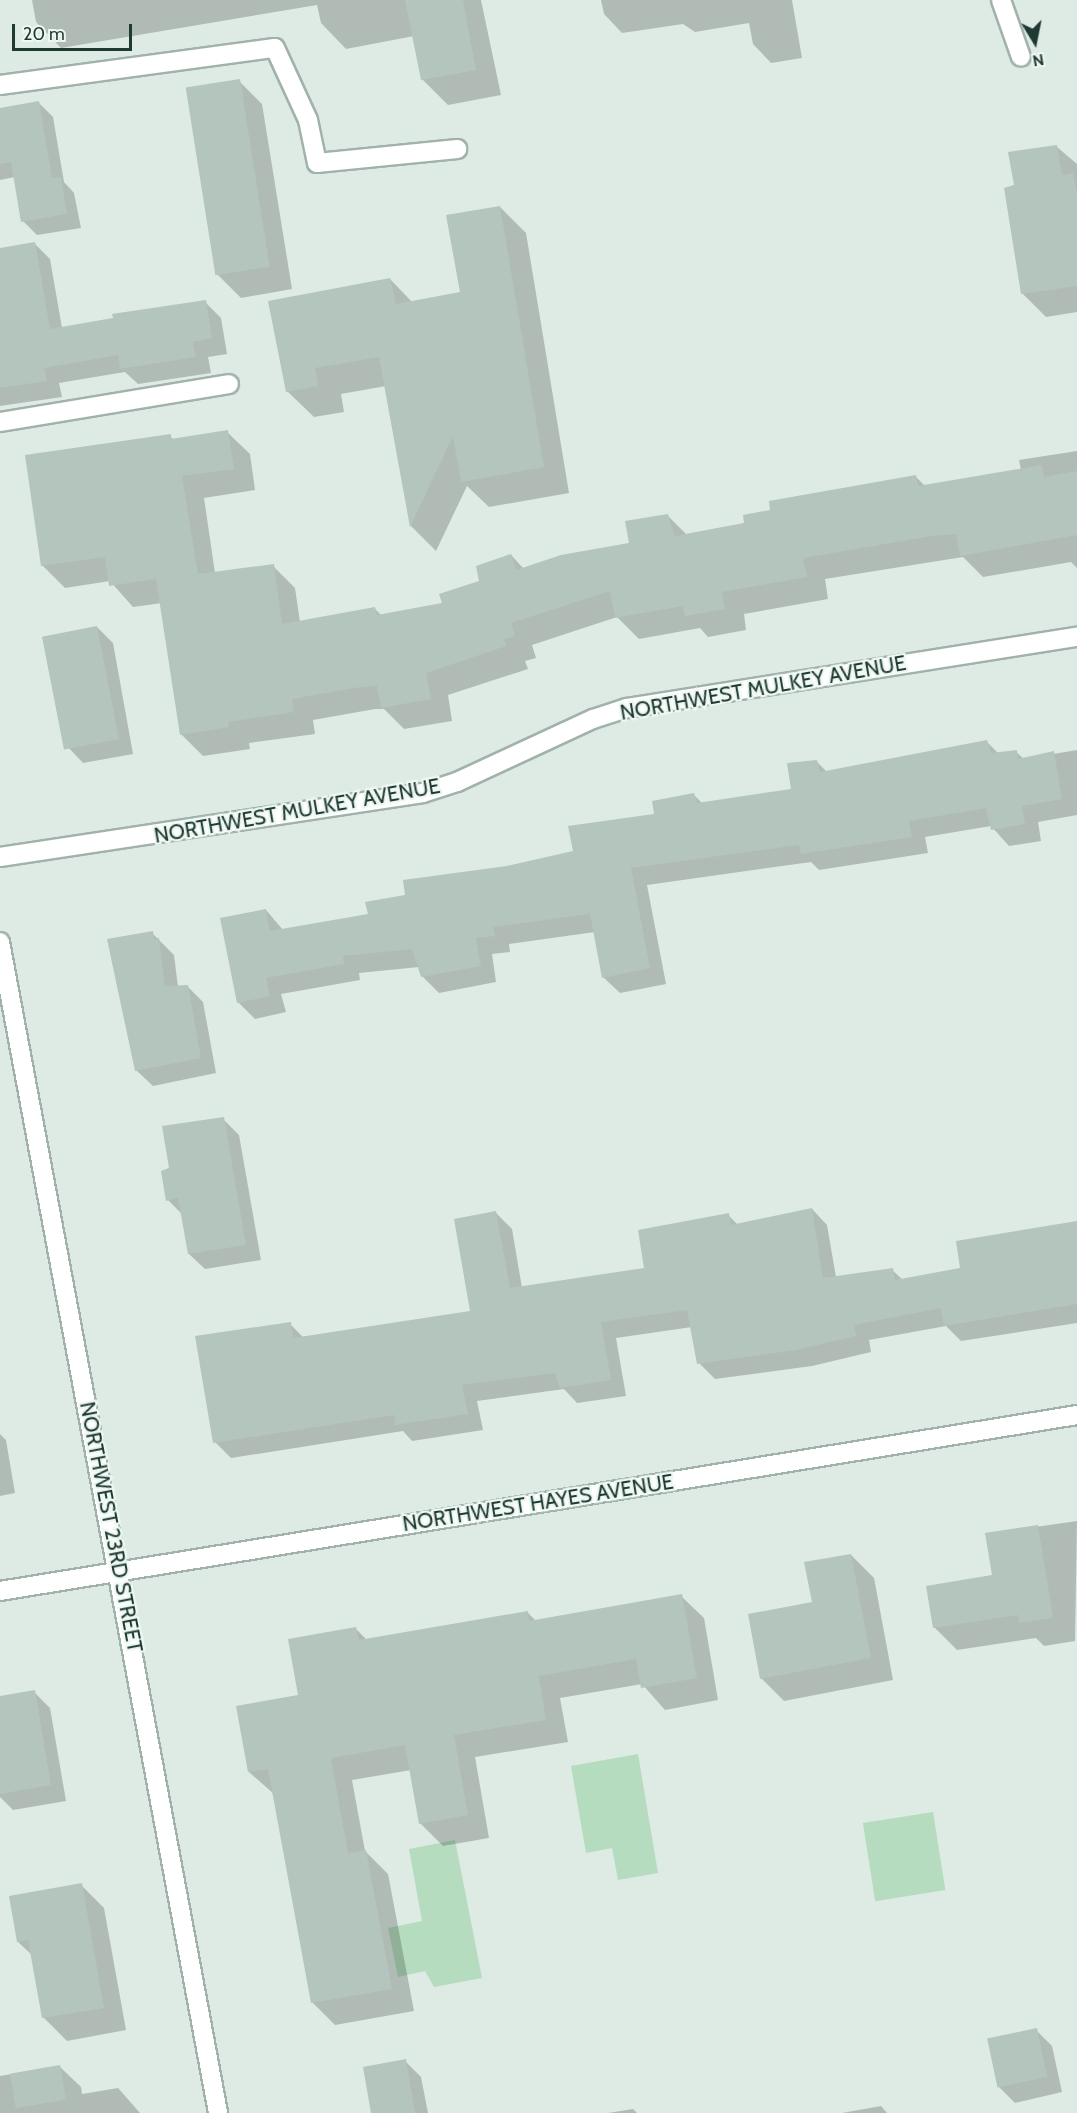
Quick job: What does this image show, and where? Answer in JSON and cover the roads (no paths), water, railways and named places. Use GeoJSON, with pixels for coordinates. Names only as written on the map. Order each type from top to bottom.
{"type":"FeatureCollection","features":[{"type":"Feature","properties":{"kind":"street"},"geometry":{"type":"LineString","coordinates":[[1000,0],[1021,57]]}},
{"type":"Feature","properties":{"kind":"street"},"geometry":{"type":"LineString","coordinates":[[0,85],[275,48],[308,120],[317,163],[458,149]]}},
{"type":"Feature","properties":{"kind":"street"},"geometry":{"type":"LineString","coordinates":[[0,422],[228,384]]}},
{"type":"Feature","properties":{"kind":"street","name":"NORTHWEST MULKEY AVENUE"},"geometry":{"type":"LineString","coordinates":[[0,857],[423,792],[457,782],[593,719],[627,708],[1077,637]]}},
{"type":"Feature","properties":{"kind":"street","name":"NORTHWEST 23RD STREET"},"geometry":{"type":"LineString","coordinates":[[0,942],[120,1571],[219,2113]]}},
{"type":"Feature","properties":{"kind":"street","name":"NORTHWEST HAYES AVENUE"},"geometry":{"type":"LineString","coordinates":[[0,1591],[1077,1415]]}}]}
